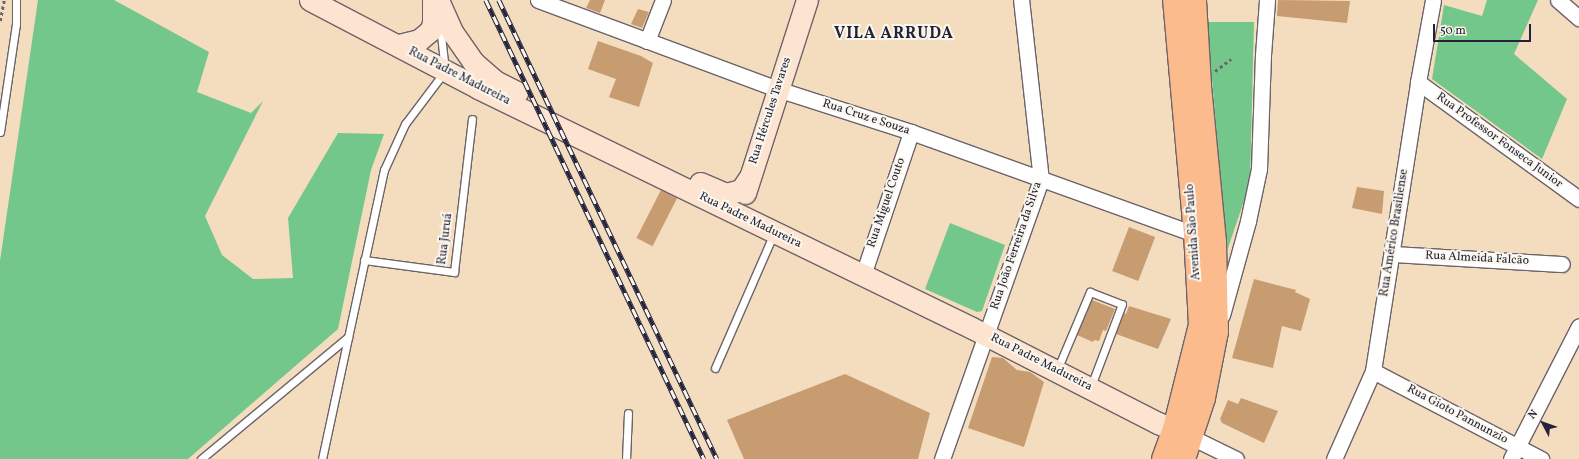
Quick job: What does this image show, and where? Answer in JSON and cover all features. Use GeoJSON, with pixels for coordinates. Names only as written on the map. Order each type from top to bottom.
{"type":"FeatureCollection","features":[{"type":"Feature","properties":{"kind":"main road","name":"Rua Padre Madureira"},"geometry":{"type":"LineString","coordinates":[[310,0],[399,45],[445,71],[752,222],[987,335],[1182,433]]}},
{"type":"Feature","properties":{"kind":"main road","name":"Rua Padre Madureira"},"geometry":{"type":"LineString","coordinates":[[435,0],[453,33],[473,62],[495,81],[718,192],[726,194],[741,190],[749,178]]}},
{"type":"Feature","properties":{"kind":"main road"},"geometry":{"type":"LineString","coordinates":[[399,45],[419,40],[431,30],[435,0]]}},
{"type":"Feature","properties":{"kind":"main road","name":"Rua Hércules Tavares"},"geometry":{"type":"LineString","coordinates":[[752,222],[746,210],[745,195],[749,178],[806,0]]}},
{"type":"Feature","properties":{"kind":"main road","name":"Avenida São Paulo"},"geometry":{"type":"LineString","coordinates":[[1174,0],[1195,234],[1200,325],[1182,433],[1184,459]]}},
{"type":"Feature","properties":{"kind":"main road"},"geometry":{"type":"LineString","coordinates":[[1186,0],[1188,16],[1198,45]]}},
{"type":"Feature","properties":{"kind":"main road","name":"Avenida São Paulo"},"geometry":{"type":"LineString","coordinates":[[1163,459],[1182,433],[1204,398],[1217,332],[1215,242],[1195,0]]}},
{"type":"Feature","properties":{"kind":"street","name":"Rua Cruz e Souza"},"geometry":{"type":"LineString","coordinates":[[538,0],[777,88],[911,132],[1041,180],[1195,234]]}},
{"type":"Feature","properties":{"kind":"street"},"geometry":{"type":"LineString","coordinates":[[647,41],[663,0]]}},
{"type":"Feature","properties":{"kind":"street","name":"Rua João Ferreira da Silva"},"geometry":{"type":"LineString","coordinates":[[942,459],[1041,180],[1021,0]]}},
{"type":"Feature","properties":{"kind":"street"},"geometry":{"type":"LineString","coordinates":[[1217,332],[1248,221],[1259,168],[1263,55],[1267,0]]}},
{"type":"Feature","properties":{"kind":"street","name":"Rua Américo Brasiliense"},"geometry":{"type":"LineString","coordinates":[[1334,459],[1373,371],[1418,82],[1433,0]]}},
{"type":"Feature","properties":{"kind":"street"},"geometry":{"type":"LineString","coordinates":[[1558,0],[1579,18]]}},
{"type":"Feature","properties":{"kind":"street","name":"Rua Professor Fonseca Junior"},"geometry":{"type":"LineString","coordinates":[[1418,82],[1579,200]]}},
{"type":"Feature","properties":{"kind":"street","name":"Rua Miguel Couto"},"geometry":{"type":"LineString","coordinates":[[863,275],[911,132]]}},
{"type":"Feature","properties":{"kind":"street","name":"Rua Almeida Falcão"},"geometry":{"type":"LineString","coordinates":[[1392,254],[1562,264]]}},
{"type":"Feature","properties":{"kind":"street"},"geometry":{"type":"LineString","coordinates":[[1514,453],[1579,326]]}},
{"type":"Feature","properties":{"kind":"street","name":"Rua Gioto Pannunzio"},"geometry":{"type":"LineString","coordinates":[[1373,371],[1514,453],[1541,459]]}},
{"type":"Feature","properties":{"kind":"street"},"geometry":{"type":"LineString","coordinates":[[1182,433],[1236,459]]}},
{"type":"Feature","properties":{"kind":"lane"},"geometry":{"type":"LineString","coordinates":[[0,132],[16,24],[16,0]]}},
{"type":"Feature","properties":{"kind":"lane"},"geometry":{"type":"LineString","coordinates":[[322,459],[384,170],[405,124],[445,71],[443,39],[435,0]]}},
{"type":"Feature","properties":{"kind":"lane","name":"Rua Juruá"},"geometry":{"type":"LineString","coordinates":[[364,260],[454,272],[472,119]]}},
{"type":"Feature","properties":{"kind":"lane"},"geometry":{"type":"LineString","coordinates":[[715,368],[774,232]]}},
{"type":"Feature","properties":{"kind":"lane"},"geometry":{"type":"LineString","coordinates":[[1057,371],[1090,292],[1122,304],[1090,388]]}},
{"type":"Feature","properties":{"kind":"lane"},"geometry":{"type":"LineString","coordinates":[[201,459],[348,337]]}},
{"type":"Feature","properties":{"kind":"lane"},"geometry":{"type":"LineString","coordinates":[[626,459],[628,413]]}},
{"type":"Feature","properties":{"kind":"path"},"geometry":{"type":"LineString","coordinates":[[0,21],[4,0]]}},
{"type":"Feature","properties":{"kind":"green space"},"geometry":{"type":"Polygon","coordinates":[[[38,0],[114,0],[209,52],[197,92],[251,113],[263,101],[205,216],[222,255],[253,279],[293,278],[288,218],[338,133],[384,134],[371,170],[338,329],[188,459],[0,459],[0,261],[38,0]]]}},
{"type":"Feature","properties":{"kind":"green space"},"geometry":{"type":"Polygon","coordinates":[[[1487,0],[1538,0],[1514,54],[1567,99],[1542,159],[1432,79],[1444,5],[1482,16],[1487,0]]]}},
{"type":"Feature","properties":{"kind":"green space"},"geometry":{"type":"Polygon","coordinates":[[[1207,22],[1254,22],[1250,183],[1227,251],[1207,22]]]}},
{"type":"Feature","properties":{"kind":"green space"},"geometry":{"type":"Polygon","coordinates":[[[950,223],[1005,245],[982,311],[977,312],[925,289],[950,223]]]}},
{"type":"Feature","properties":{"kind":"building"},"geometry":{"type":"Polygon","coordinates":[[[590,0],[605,0],[600,13],[586,8],[590,0]]]}},
{"type":"Feature","properties":{"kind":"building"},"geometry":{"type":"Polygon","coordinates":[[[1278,0],[1350,1],[1347,23],[1277,16],[1278,0]]]}},
{"type":"Feature","properties":{"kind":"building"},"geometry":{"type":"Polygon","coordinates":[[[638,9],[649,12],[642,28],[631,24],[638,9]]]}},
{"type":"Feature","properties":{"kind":"building"},"geometry":{"type":"Polygon","coordinates":[[[598,41],[641,56],[653,63],[639,107],[609,97],[616,79],[588,69],[598,41]]]}},
{"type":"Feature","properties":{"kind":"building"},"geometry":{"type":"Polygon","coordinates":[[[1357,187],[1384,191],[1382,214],[1352,208],[1357,187]]]}},
{"type":"Feature","properties":{"kind":"building"},"geometry":{"type":"Polygon","coordinates":[[[661,190],[677,198],[653,246],[636,238],[661,190]]]}},
{"type":"Feature","properties":{"kind":"building"},"geometry":{"type":"Polygon","coordinates":[[[1129,227],[1155,237],[1138,281],[1112,271],[1129,227]]]}},
{"type":"Feature","properties":{"kind":"building"},"geometry":{"type":"Polygon","coordinates":[[[1254,279],[1296,290],[1295,292],[1310,299],[1301,331],[1282,326],[1273,368],[1232,358],[1254,279]]]}},
{"type":"Feature","properties":{"kind":"building"},"geometry":{"type":"Polygon","coordinates":[[[1092,300],[1115,309],[1106,331],[1103,330],[1099,341],[1094,340],[1093,342],[1077,335],[1092,300]]]}},
{"type":"Feature","properties":{"kind":"building"},"geometry":{"type":"Polygon","coordinates":[[[1129,306],[1171,319],[1158,349],[1116,334],[1124,313],[1126,314],[1129,306]]]}},
{"type":"Feature","properties":{"kind":"building"},"geometry":{"type":"Polygon","coordinates":[[[992,357],[1003,358],[1017,370],[1030,372],[1044,382],[1024,447],[968,428],[992,357]]]}},
{"type":"Feature","properties":{"kind":"building"},"geometry":{"type":"Polygon","coordinates":[[[845,374],[930,413],[918,459],[744,459],[727,420],[845,374]]]}},
{"type":"Feature","properties":{"kind":"building"},"geometry":{"type":"Polygon","coordinates":[[[1241,398],[1278,411],[1264,443],[1222,423],[1220,419],[1228,400],[1238,404],[1241,398]]]}},
{"type":"Feature","properties":{"kind":"railway"},"geometry":{"type":"LineString","coordinates":[[486,0],[704,459]]}},
{"type":"Feature","properties":{"kind":"railway"},"geometry":{"type":"LineString","coordinates":[[499,0],[717,459]]}},
{"type":"Feature","properties":{"kind":"district","name":"VILA ARRUDA"},"geometry":{"type":"Point","coordinates":[894,34]}}]}
